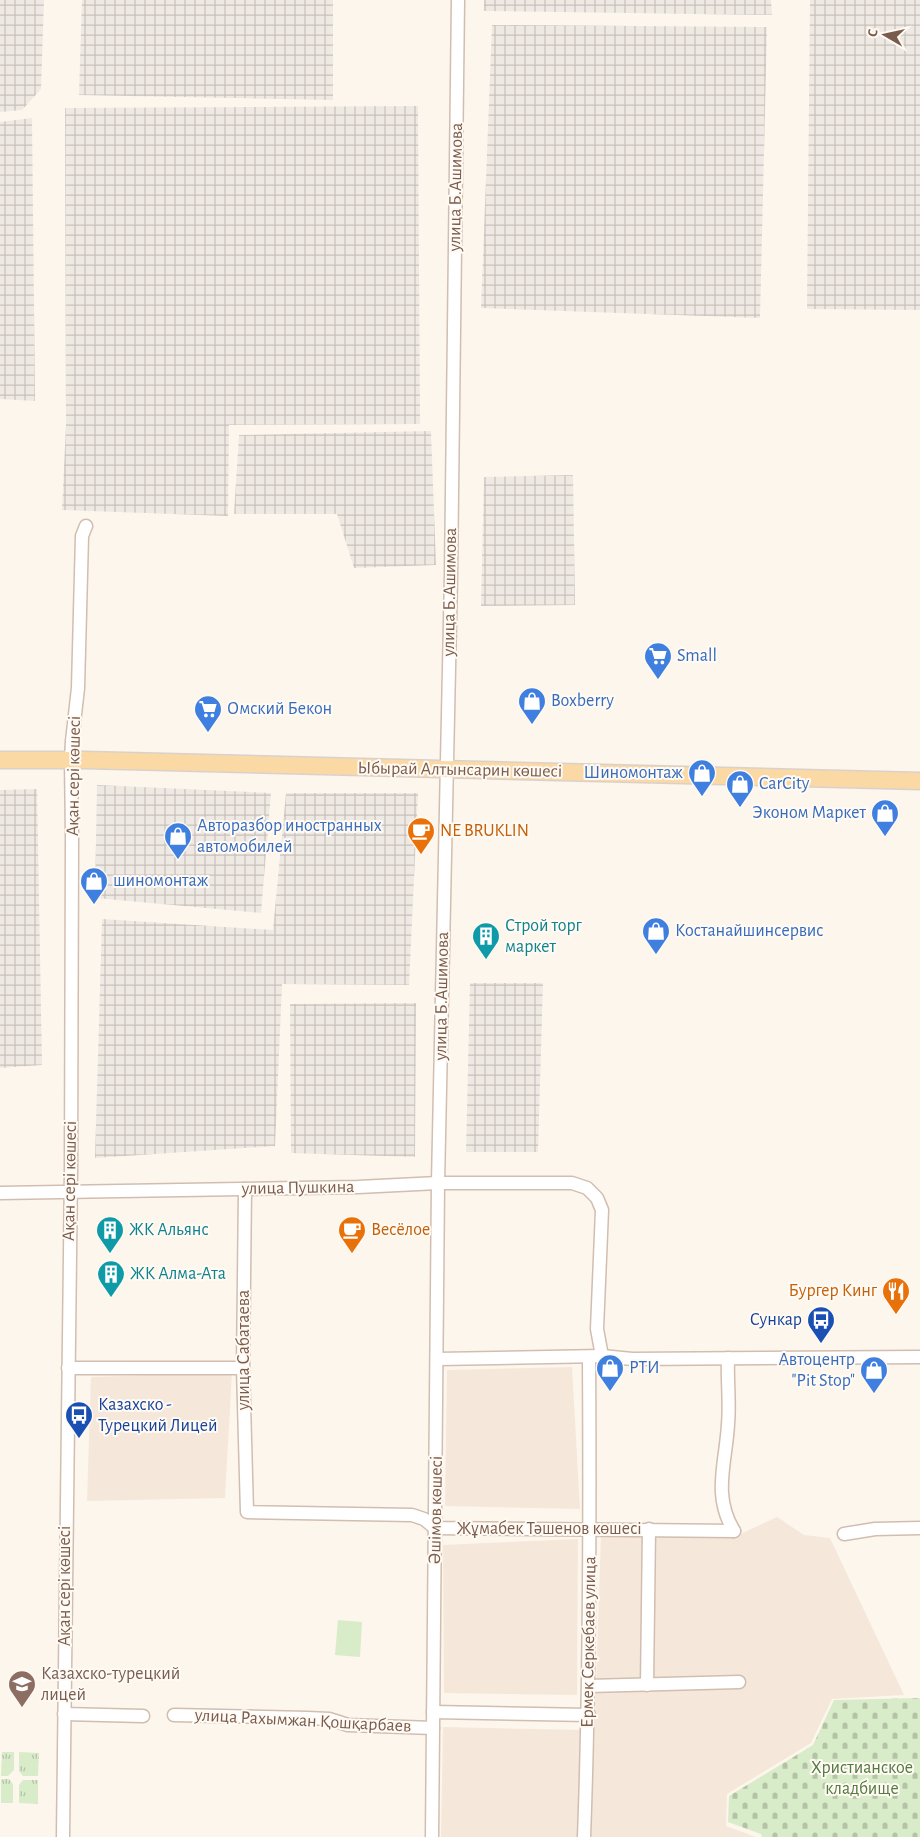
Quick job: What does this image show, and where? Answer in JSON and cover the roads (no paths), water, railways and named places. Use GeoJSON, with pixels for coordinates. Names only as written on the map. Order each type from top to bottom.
{"type":"FeatureCollection","features":[{"type":"Feature","properties":{"kind":"main road","name":"Ыбырай Алтынсарин көшесі"},"geometry":{"type":"LineString","coordinates":[[0,760],[71,760],[920,781]]}},
{"type":"Feature","properties":{"kind":"street","name":"улица Б.Ашимова"},"geometry":{"type":"LineString","coordinates":[[438,1183],[451,576],[458,0]]}},
{"type":"Feature","properties":{"kind":"street","name":"Ақан сері көшесі"},"geometry":{"type":"LineString","coordinates":[[63,1837],[70,1192],[71,760],[78,688],[82,536],[86,526]]}},
{"type":"Feature","properties":{"kind":"street","name":"улица Пушкина"},"geometry":{"type":"LineString","coordinates":[[0,1193],[438,1183],[572,1184],[587,1188],[593,1193]]}},
{"type":"Feature","properties":{"kind":"street","name":"Әшімов көшесі"},"geometry":{"type":"LineString","coordinates":[[432,1837],[438,1359],[438,1183]]}},
{"type":"Feature","properties":{"kind":"street","name":"улица Сабатаева"},"geometry":{"type":"LineString","coordinates":[[245,1188],[243,1368],[247,1512]]}},
{"type":"Feature","properties":{"kind":"street","name":"Ермек Серкебаев улица"},"geometry":{"type":"LineString","coordinates":[[584,1837],[589,1716],[591,1528],[602,1217],[600,1204],[593,1193]]}},
{"type":"Feature","properties":{"kind":"street"},"geometry":{"type":"LineString","coordinates":[[438,1359],[596,1356],[632,1359],[920,1357]]}},
{"type":"Feature","properties":{"kind":"street","name":"Жұмабек Тәшенов көшесі"},"geometry":{"type":"LineString","coordinates":[[247,1512],[412,1516],[424,1519],[435,1528],[591,1528],[734,1531],[724,1512],[721,1492],[728,1424],[728,1358]]}},
{"type":"Feature","properties":{"kind":"street"},"geometry":{"type":"LineString","coordinates":[[68,1368],[243,1368]]}},
{"type":"Feature","properties":{"kind":"street"},"geometry":{"type":"LineString","coordinates":[[844,1534],[876,1529],[920,1528]]}},
{"type":"Feature","properties":{"kind":"street"},"geometry":{"type":"LineString","coordinates":[[647,1685],[649,1529]]}},
{"type":"Feature","properties":{"kind":"street"},"geometry":{"type":"LineString","coordinates":[[589,1686],[739,1682]]}},
{"type":"Feature","properties":{"kind":"street","name":"улица Рахымжан Қошқарбаев"},"geometry":{"type":"LineString","coordinates":[[433,1712],[589,1716]]}},
{"type":"Feature","properties":{"kind":"street"},"geometry":{"type":"LineString","coordinates":[[64,1714],[143,1716]]}},
{"type":"Feature","properties":{"kind":"street","name":"улица Рахымжан Қошқарбаев"},"geometry":{"type":"LineString","coordinates":[[174,1715],[330,1719],[348,1725],[433,1728]]}},
{"type":"Feature","properties":{"kind":"place","name":"Small"},"geometry":{"type":"Point","coordinates":[658,680]}},
{"type":"Feature","properties":{"kind":"place","name":"Boxberry"},"geometry":{"type":"Point","coordinates":[532,725]}},
{"type":"Feature","properties":{"kind":"place","name":"Омский Бекон"},"geometry":{"type":"Point","coordinates":[208,733]}},
{"type":"Feature","properties":{"kind":"place","name":"Шиномонтаж"},"geometry":{"type":"Point","coordinates":[702,797]}},
{"type":"Feature","properties":{"kind":"place","name":"CarCity"},"geometry":{"type":"Point","coordinates":[740,808]}},
{"type":"Feature","properties":{"kind":"place","name":"Эконом Маркет"},"geometry":{"type":"Point","coordinates":[885,837]}},
{"type":"Feature","properties":{"kind":"place","name":"NE BRUKLIN"},"geometry":{"type":"Point","coordinates":[421,855]}},
{"type":"Feature","properties":{"kind":"place","name":"Авторазбор иностранных автомобилей"},"geometry":{"type":"Point","coordinates":[178,860]}},
{"type":"Feature","properties":{"kind":"place","name":"шиномонтаж"},"geometry":{"type":"Point","coordinates":[94,905]}},
{"type":"Feature","properties":{"kind":"place","name":"Костанайшинсервис"},"geometry":{"type":"Point","coordinates":[656,955]}},
{"type":"Feature","properties":{"kind":"place","name":"Строй торг маркет"},"geometry":{"type":"Point","coordinates":[486,960]}},
{"type":"Feature","properties":{"kind":"place","name":"ЖК Альянс"},"geometry":{"type":"Point","coordinates":[110,1254]}},
{"type":"Feature","properties":{"kind":"place","name":"Весёлое"},"geometry":{"type":"Point","coordinates":[352,1254]}},
{"type":"Feature","properties":{"kind":"place","name":"ЖК Алма-Ата"},"geometry":{"type":"Point","coordinates":[111,1298]}},
{"type":"Feature","properties":{"kind":"place","name":"Бургер Кинг"},"geometry":{"type":"Point","coordinates":[896,1315]}},
{"type":"Feature","properties":{"kind":"place","name":"Сункар"},"geometry":{"type":"Point","coordinates":[821,1344]}},
{"type":"Feature","properties":{"kind":"place","name":"РТИ"},"geometry":{"type":"Point","coordinates":[610,1392]}},
{"type":"Feature","properties":{"kind":"place","name":"Автоцентр \"Pit Stop\""},"geometry":{"type":"Point","coordinates":[874,1394]}},
{"type":"Feature","properties":{"kind":"place","name":"Казахско - Турецкий Лицей"},"geometry":{"type":"Point","coordinates":[79,1439]}},
{"type":"Feature","properties":{"kind":"place","name":"Казахско-турецкий лицей"},"geometry":{"type":"Point","coordinates":[22,1708]}},
{"type":"Feature","properties":{"kind":"park label","name":"Христианское кладбище"},"geometry":{"type":"Point","coordinates":[862,1778]}}]}
